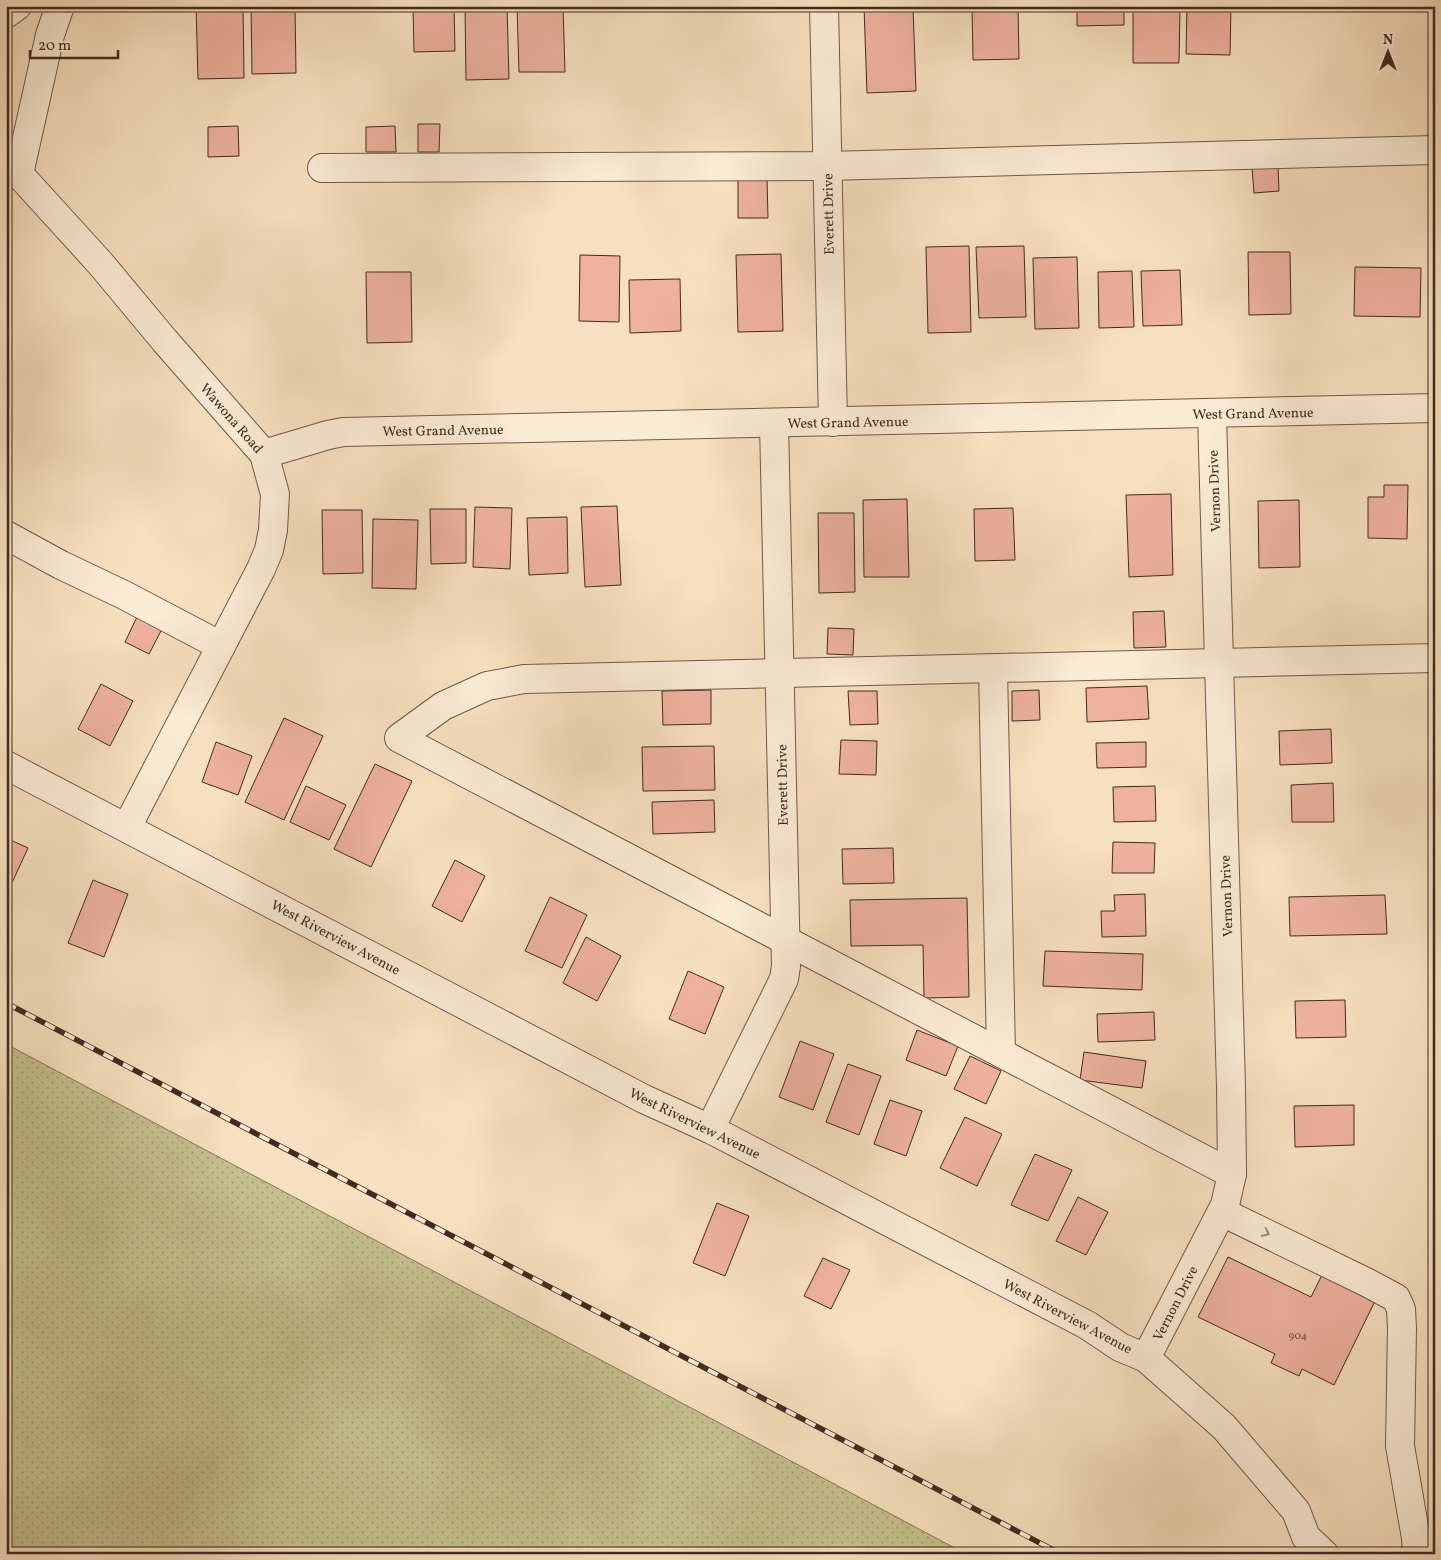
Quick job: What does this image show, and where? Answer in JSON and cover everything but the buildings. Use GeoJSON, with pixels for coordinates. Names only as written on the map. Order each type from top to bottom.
{"type":"FeatureCollection","features":[{"type":"Feature","properties":{"kind":"street"},"geometry":{"type":"LineString","coordinates":[[6,14],[17,6]]}},
{"type":"Feature","properties":{"kind":"street"},"geometry":{"type":"LineString","coordinates":[[12,171],[50,35],[60,6]]}},
{"type":"Feature","properties":{"kind":"street","name":"Everett Drive"},"geometry":{"type":"LineString","coordinates":[[824,6],[833,422]]}},
{"type":"Feature","properties":{"kind":"street"},"geometry":{"type":"LineString","coordinates":[[322,168],[827,166],[1435,150]]}},
{"type":"Feature","properties":{"kind":"street","name":"Wawona Road"},"geometry":{"type":"LineString","coordinates":[[12,171],[100,263],[264,454],[275,494],[274,530],[262,569],[127,827]]}},
{"type":"Feature","properties":{"kind":"street","name":"West Grand Avenue"},"geometry":{"type":"LineString","coordinates":[[264,454],[343,432],[1435,408]]}},
{"type":"Feature","properties":{"kind":"street","name":"Vernon Drive"},"geometry":{"type":"LineString","coordinates":[[1146,1358],[1222,1212],[1232,1174],[1212,414]]}},
{"type":"Feature","properties":{"kind":"street","name":"Everett Drive"},"geometry":{"type":"LineString","coordinates":[[710,1129],[784,979],[786,966],[774,423]]}},
{"type":"Feature","properties":{"kind":"street"},"geometry":{"type":"LineString","coordinates":[[6,535],[221,646]]}},
{"type":"Feature","properties":{"kind":"street"},"geometry":{"type":"LineString","coordinates":[[1232,1174],[399,738],[443,706],[487,686],[524,679],[1435,658]]}},
{"type":"Feature","properties":{"kind":"street"},"geometry":{"type":"LineString","coordinates":[[993,669],[1001,1053]]}},
{"type":"Feature","properties":{"kind":"street","name":"West Riverview Avenue"},"geometry":{"type":"LineString","coordinates":[[6,764],[644,1099],[710,1129],[1088,1325],[1120,1347],[1146,1358],[1224,1427],[1296,1510],[1309,1548]]}},
{"type":"Feature","properties":{"kind":"street"},"geometry":{"type":"LineString","coordinates":[[1222,1212],[1396,1298],[1401,1309],[1402,1328],[1400,1446],[1416,1538],[1417,1554]]}},
{"type":"Feature","properties":{"kind":"shaded area"},"geometry":{"type":"Polygon","coordinates":[[[6,1044],[966,1554],[6,1554],[6,1044]]]}},
{"type":"Feature","properties":{"kind":"railway"},"geometry":{"type":"LineString","coordinates":[[6,1003],[1061,1554]]}}]}
